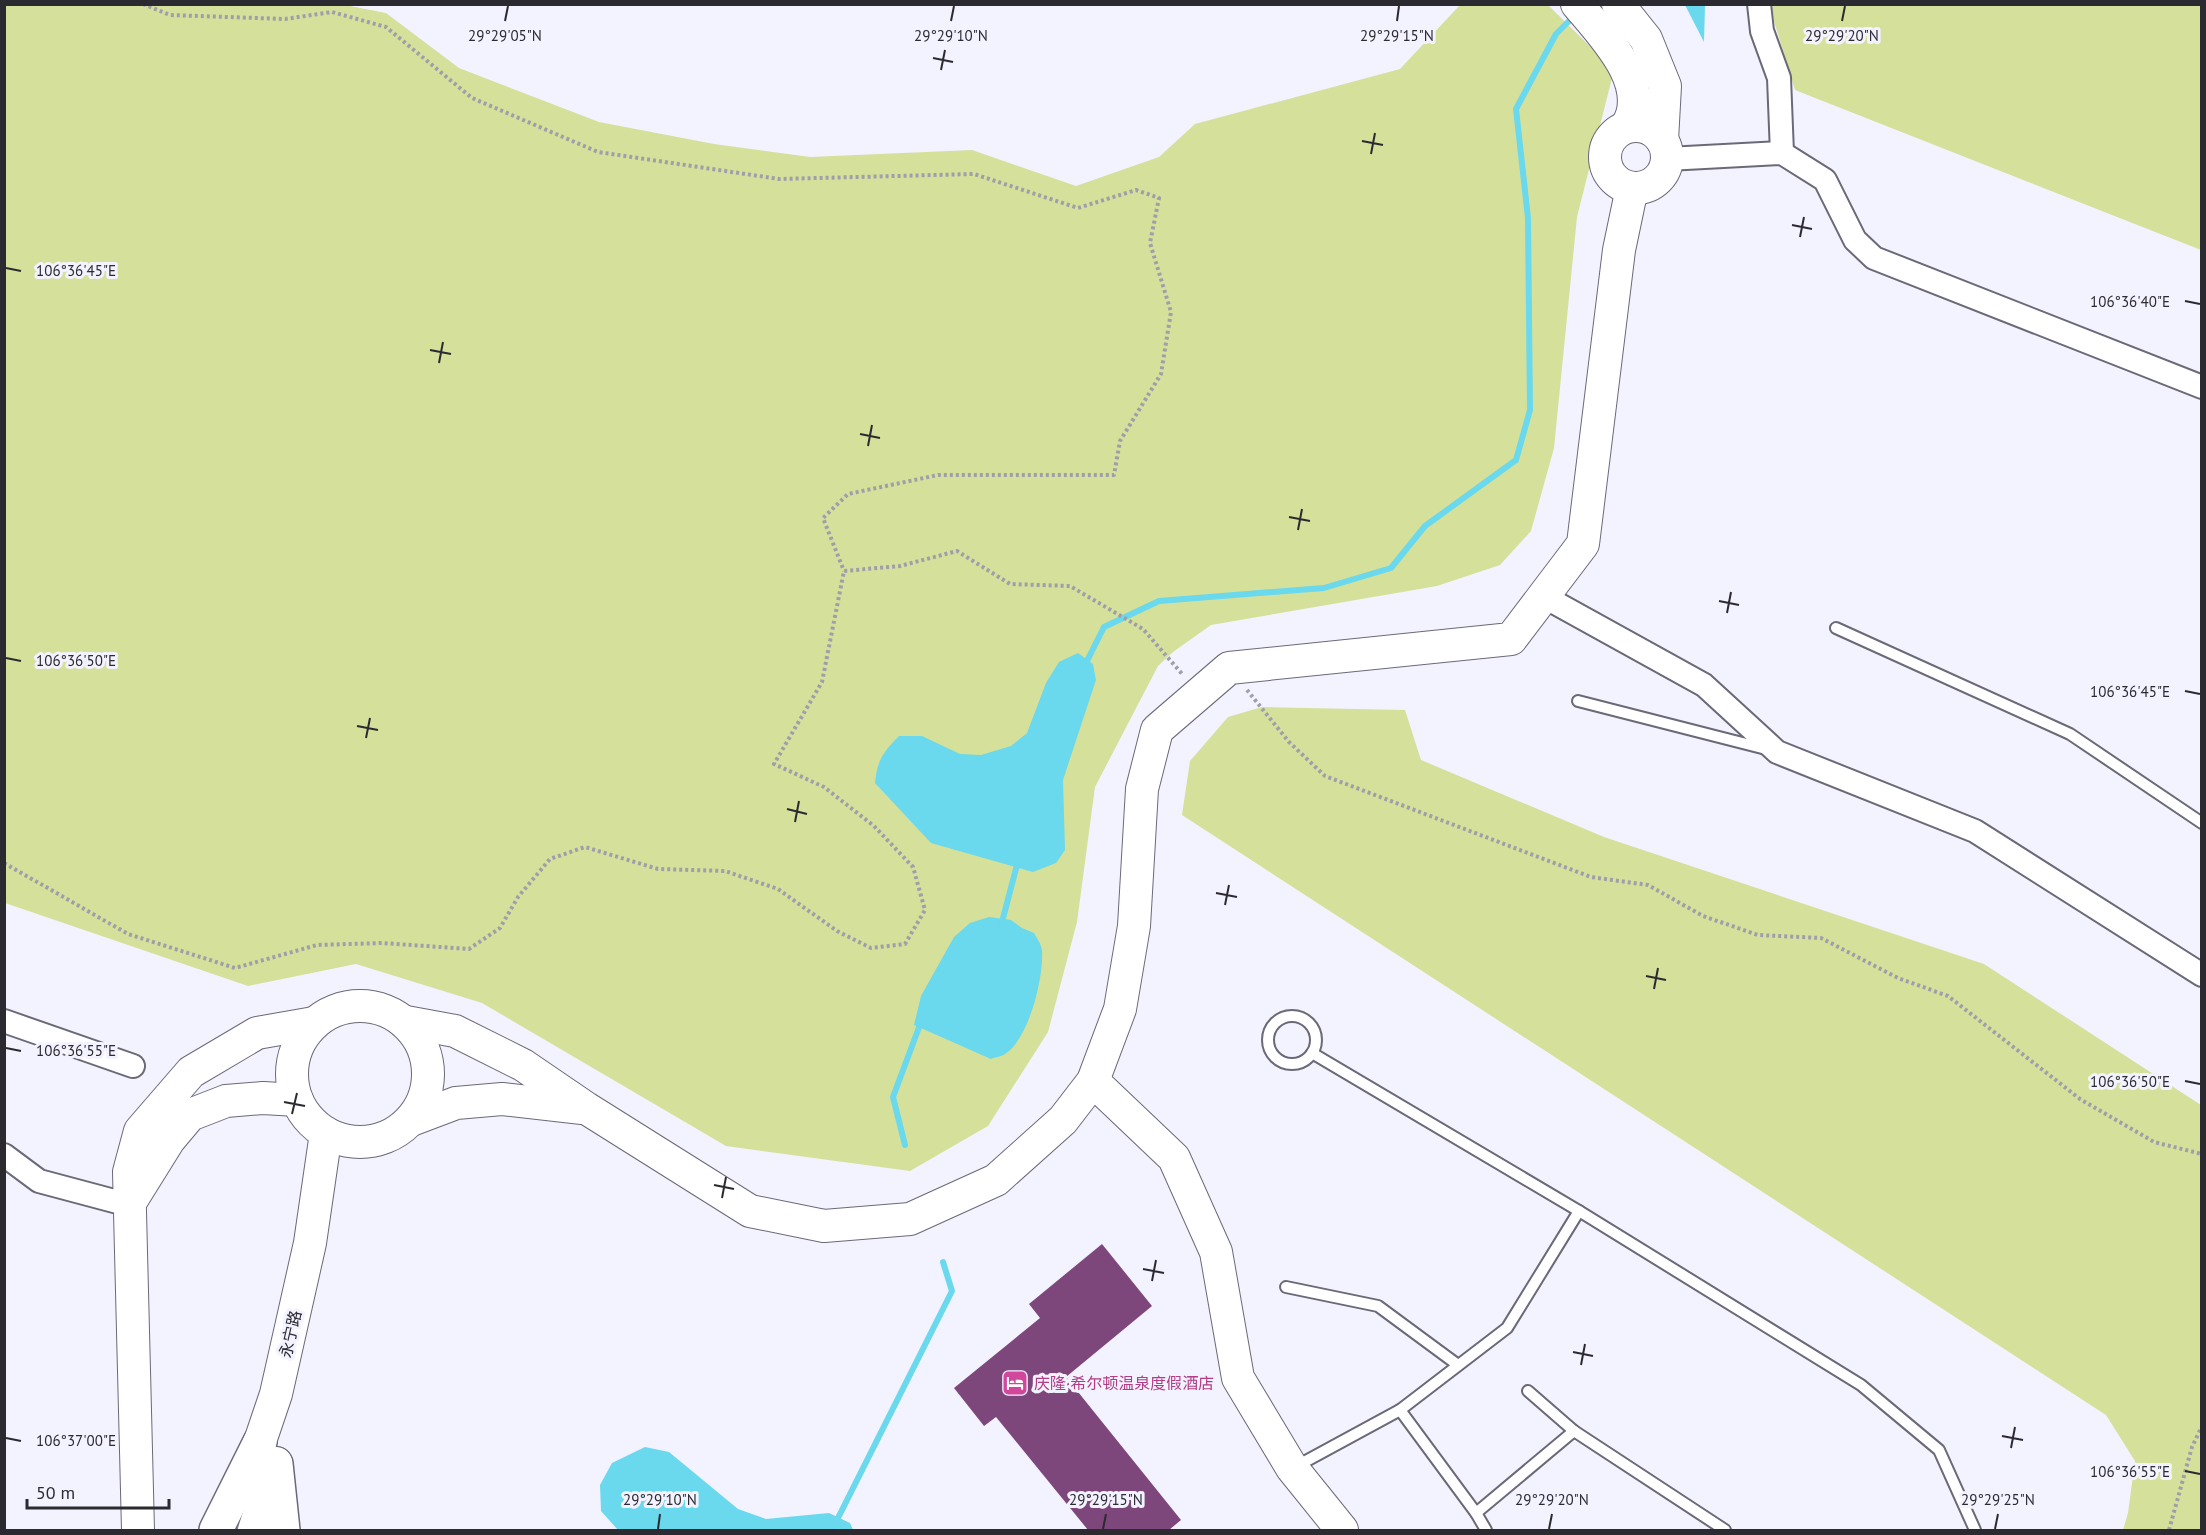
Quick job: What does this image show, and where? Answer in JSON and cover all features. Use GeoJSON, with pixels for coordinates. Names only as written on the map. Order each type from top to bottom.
{"type":"FeatureCollection","features":[{"type":"Feature","properties":{"kind":"highway"},"geometry":{"type":"LineString","coordinates":[[216,1530],[268,1453]]}},
{"type":"Feature","properties":{"kind":"highway"},"geometry":{"type":"LineString","coordinates":[[268,1453],[283,1530]]}},
{"type":"Feature","properties":{"kind":"street"},"geometry":{"type":"LineString","coordinates":[[1576,4],[1607,39],[1624,65],[1633,90],[1634,110],[1632,119],[1626,127]]}},
{"type":"Feature","properties":{"kind":"street"},"geometry":{"type":"LineString","coordinates":[[1618,4],[1646,39],[1665,86],[1665,149],[1665,169],[1652,184],[1642,188],[1622,185],[1614,179],[1605,160],[1610,140],[1626,127],[1646,127],[1665,149],[1782,153],[1825,180],[1855,240],[1874,258],[2202,387]]}},
{"type":"Feature","properties":{"kind":"street"},"geometry":{"type":"LineString","coordinates":[[1759,4],[1762,31],[1779,78],[1782,153]]}},
{"type":"Feature","properties":{"kind":"street"},"geometry":{"type":"LineString","coordinates":[[586,1108],[502,1099],[456,1103],[411,1120],[397,1131],[381,1139],[363,1142],[335,1136],[309,1119],[297,1100],[293,1080],[294,1059],[302,1040],[314,1023],[331,1012],[350,1006],[370,1006],[389,1012],[406,1022],[455,1031],[523,1065],[586,1108],[750,1211],[824,1226],[910,1219],[996,1180],[1063,1120],[1093,1081],[1120,1009],[1134,926],[1142,789],[1157,730],[1229,668],[1511,639],[1583,544],[1619,250],[1632,188]]}},
{"type":"Feature","properties":{"kind":"street"},"geometry":{"type":"LineString","coordinates":[[1543,596],[1704,685],[1778,752],[1975,831],[2202,975]]}},
{"type":"Feature","properties":{"kind":"street"},"geometry":{"type":"LineString","coordinates":[[4,1021],[133,1066]]}},
{"type":"Feature","properties":{"kind":"street"},"geometry":{"type":"LineString","coordinates":[[406,1022],[419,1039],[427,1059],[428,1081],[423,1101],[411,1120]]}},
{"type":"Feature","properties":{"kind":"street"},"geometry":{"type":"LineString","coordinates":[[138,1530],[129,1172],[140,1131],[191,1072],[257,1033],[314,1023]]}},
{"type":"Feature","properties":{"kind":"street"},"geometry":{"type":"LineString","coordinates":[[1093,1081],[1174,1158],[1216,1252],[1238,1378],[1292,1468],[1342,1530]]}},
{"type":"Feature","properties":{"kind":"street"},"geometry":{"type":"LineString","coordinates":[[129,1204],[169,1140],[190,1115],[226,1101],[263,1098],[297,1100]]}},
{"type":"Feature","properties":{"kind":"street","name":"永宁路"},"geometry":{"type":"LineString","coordinates":[[230,1530],[268,1453],[313,1328],[335,1136]]}},
{"type":"Feature","properties":{"kind":"street"},"geometry":{"type":"LineString","coordinates":[[4,1155],[39,1180],[129,1204]]}},
{"type":"Feature","properties":{"kind":"street","name":"永宁路"},"geometry":{"type":"LineString","coordinates":[[254,1530],[268,1495],[268,1453]]}},
{"type":"Feature","properties":{"kind":"lane"},"geometry":{"type":"LineString","coordinates":[[1836,628],[2070,734],[2202,823]]}},
{"type":"Feature","properties":{"kind":"lane"},"geometry":{"type":"LineString","coordinates":[[1578,701],[1778,752]]}},
{"type":"Feature","properties":{"kind":"lane"},"geometry":{"type":"LineString","coordinates":[[1288,1017],[1303,1019],[1314,1031],[1315,1046],[1312,1053],[1300,1063],[1292,1064],[1277,1059],[1269,1047],[1270,1031],[1280,1020],[1288,1017]]}},
{"type":"Feature","properties":{"kind":"lane"},"geometry":{"type":"LineString","coordinates":[[1312,1053],[1579,1211],[1861,1385],[1939,1450],[1975,1530]]}},
{"type":"Feature","properties":{"kind":"lane"},"geometry":{"type":"LineString","coordinates":[[1292,1468],[1400,1410],[1507,1328],[1579,1211]]}},
{"type":"Feature","properties":{"kind":"lane"},"geometry":{"type":"LineString","coordinates":[[1286,1287],[1378,1306],[1458,1365]]}},
{"type":"Feature","properties":{"kind":"lane"},"geometry":{"type":"LineString","coordinates":[[1528,1390],[1574,1431],[1725,1530]]}},
{"type":"Feature","properties":{"kind":"lane"},"geometry":{"type":"LineString","coordinates":[[1400,1410],[1486,1530]]}},
{"type":"Feature","properties":{"kind":"lane"},"geometry":{"type":"LineString","coordinates":[[1476,1513],[1574,1431]]}},
{"type":"Feature","properties":{"kind":"path"},"geometry":{"type":"LineString","coordinates":[[4,863],[128,934],[235,968],[317,945],[382,943],[469,949],[500,928],[518,897],[550,859],[585,847],[658,869],[725,871],[778,889],[837,931],[871,948],[905,944],[925,910],[913,867],[874,826],[824,787],[774,764],[822,682],[844,571],[823,518],[848,494],[938,474],[1114,475],[1120,441],[1161,374],[1171,312],[1150,243],[1159,198],[1136,190],[1078,208],[974,174],[779,179],[598,152],[472,98],[386,27],[332,12],[285,19],[170,15],[143,4]]}},
{"type":"Feature","properties":{"kind":"path"},"geometry":{"type":"LineString","coordinates":[[844,571],[900,566],[957,551],[1010,584],[1070,586],[1143,629],[1199,694]]}},
{"type":"Feature","properties":{"kind":"path"},"geometry":{"type":"LineString","coordinates":[[1229,668],[1289,742],[1325,776],[1591,877],[1648,885],[1703,916],[1758,935],[1821,939],[1898,978],[1948,996],[2080,1098],[2154,1142],[2202,1154]]}},
{"type":"Feature","properties":{"kind":"path"},"geometry":{"type":"LineString","coordinates":[[2169,1530],[2192,1448],[2202,1426]]}},
{"type":"Feature","properties":{"kind":"green space"},"geometry":{"type":"Polygon","coordinates":[[[5,5],[345,5],[386,13],[459,68],[599,122],[714,144],[810,157],[972,150],[1076,186],[1159,157],[1195,124],[1400,69],[1460,5],[1548,5],[1614,70],[1577,217],[1554,448],[1531,531],[1500,565],[1437,586],[1211,625],[1173,652],[1158,666],[1095,787],[1077,922],[1048,1032],[988,1126],[910,1171],[726,1146],[482,1003],[356,964],[248,986],[5,903],[5,5]]]}},
{"type":"Feature","properties":{"kind":"green space"},"geometry":{"type":"Polygon","coordinates":[[[1772,5],[2201,5],[2201,250],[1795,90],[1774,21],[1772,5]]]}},
{"type":"Feature","properties":{"kind":"green space"},"geometry":{"type":"Polygon","coordinates":[[[1262,707],[1405,710],[1421,760],[1604,837],[1984,964],[2201,1105],[2201,1530],[2123,1530],[2128,1513],[2135,1461],[2106,1415],[1182,815],[1190,761],[1228,717],[1262,707]]]}},
{"type":"Feature","properties":{"kind":"water"},"geometry":{"type":"Polygon","coordinates":[[[1685,5],[1705,5],[1704,42],[1685,5]]]}},
{"type":"Feature","properties":{"kind":"water"},"geometry":{"type":"Polygon","coordinates":[[[1078,653],[1093,664],[1096,680],[1063,780],[1065,850],[1056,863],[1033,872],[931,843],[875,783],[882,757],[899,736],[922,736],[960,754],[981,755],[1011,746],[1027,733],[1046,683],[1059,662],[1078,653]]]}},
{"type":"Feature","properties":{"kind":"water"},"geometry":{"type":"Polygon","coordinates":[[[989,917],[1011,920],[1034,933],[1042,950],[1038,991],[1028,1022],[1014,1046],[1003,1055],[991,1059],[914,1025],[921,996],[954,937],[970,923],[989,917]]]}},
{"type":"Feature","properties":{"kind":"water"},"geometry":{"type":"Polygon","coordinates":[[[645,1447],[669,1452],[738,1509],[766,1519],[829,1513],[850,1523],[853,1530],[618,1530],[601,1511],[600,1485],[612,1463],[645,1447]]]}},
{"type":"Feature","properties":{"kind":"building","name":"庆隆·希尔顿温泉度假酒店"},"geometry":{"type":"Polygon","coordinates":[[[1102,1244],[1152,1306],[1066,1377],[1181,1520],[1169,1530],[1088,1530],[996,1417],[984,1426],[954,1388],[1040,1318],[1029,1304],[1102,1244]]]}},
{"type":"Feature","properties":{"kind":"waterway"},"geometry":{"type":"LineString","coordinates":[[1084,667],[1104,627],[1159,601],[1324,588],[1391,568],[1425,526],[1516,460],[1530,410],[1528,218],[1516,109],[1556,34],[1570,20]]}},
{"type":"Feature","properties":{"kind":"waterway"},"geometry":{"type":"LineString","coordinates":[[1001,926],[1018,861]]}},
{"type":"Feature","properties":{"kind":"waterway"},"geometry":{"type":"LineString","coordinates":[[905,1145],[893,1097],[921,1022]]}},
{"type":"Feature","properties":{"kind":"waterway"},"geometry":{"type":"LineString","coordinates":[[832,1530],[952,1291],[943,1262]]}},
{"type":"Feature","properties":{"kind":"place","name":"庆隆·希尔顿温泉度假酒店"},"geometry":{"type":"Point","coordinates":[1015,1383]}}]}
